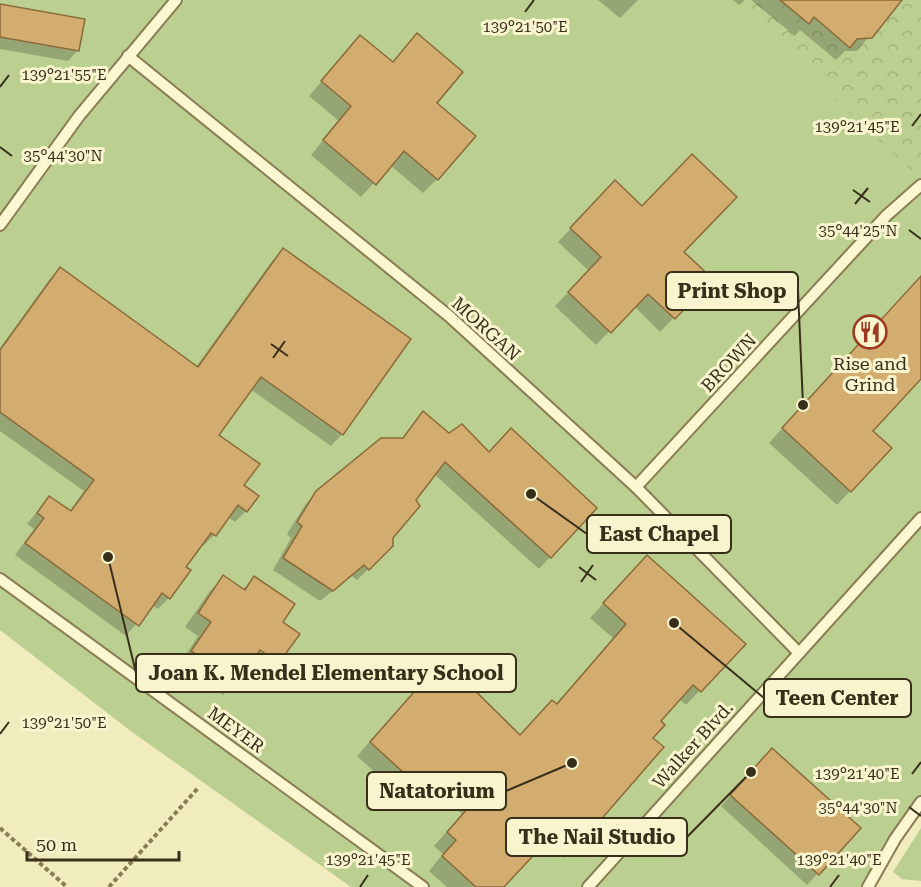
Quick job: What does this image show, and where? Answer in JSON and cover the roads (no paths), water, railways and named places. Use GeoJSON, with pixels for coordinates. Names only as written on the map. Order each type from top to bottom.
{"type":"FeatureCollection","features":[{"type":"Feature","properties":{"kind":"lane"},"geometry":{"type":"LineString","coordinates":[[0,225],[79,116],[176,0]]}},
{"type":"Feature","properties":{"kind":"lane","name":"MORGAN"},"geometry":{"type":"LineString","coordinates":[[128,56],[448,316],[636,487],[798,652]]}},
{"type":"Feature","properties":{"kind":"lane","name":"BROWN"},"geometry":{"type":"LineString","coordinates":[[636,487],[888,215],[921,185]]}},
{"type":"Feature","properties":{"kind":"lane","name":"Walker Blvd."},"geometry":{"type":"LineString","coordinates":[[588,887],[921,518]]}},
{"type":"Feature","properties":{"kind":"lane","name":"MEYER"},"geometry":{"type":"LineString","coordinates":[[0,579],[423,887]]}},
{"type":"Feature","properties":{"kind":"lane"},"geometry":{"type":"LineString","coordinates":[[868,887],[895,839],[921,802]]}},
{"type":"Feature","properties":{"kind":"place","name":"Rise and Grind"},"geometry":{"type":"Point","coordinates":[870,332]}},
{"type":"Feature","properties":{"kind":"place","name":"Print Shop"},"geometry":{"type":"Point","coordinates":[803,405]}},
{"type":"Feature","properties":{"kind":"place","name":"East Chapel"},"geometry":{"type":"Point","coordinates":[531,494]}},
{"type":"Feature","properties":{"kind":"place","name":"Joan K. Mendel Elementary School"},"geometry":{"type":"Point","coordinates":[108,557]}},
{"type":"Feature","properties":{"kind":"place","name":"Teen Center"},"geometry":{"type":"Point","coordinates":[674,623]}},
{"type":"Feature","properties":{"kind":"place","name":"Natatorium"},"geometry":{"type":"Point","coordinates":[572,763]}},
{"type":"Feature","properties":{"kind":"place","name":"The Nail Studio"},"geometry":{"type":"Point","coordinates":[751,772]}}]}
